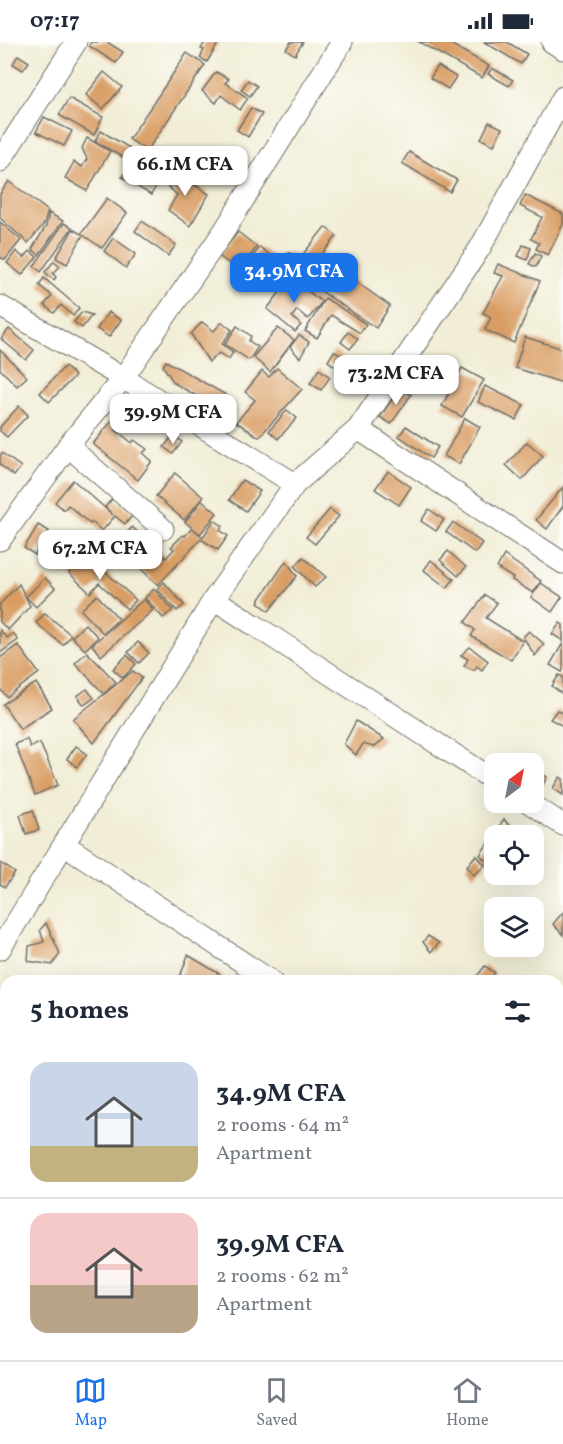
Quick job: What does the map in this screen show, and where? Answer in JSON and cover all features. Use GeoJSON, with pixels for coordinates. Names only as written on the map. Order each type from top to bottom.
{"type":"FeatureCollection","features":[{"type":"Feature","properties":{"kind":"street"},"geometry":{"type":"LineString","coordinates":[[0,161],[76,42]]}},
{"type":"Feature","properties":{"kind":"street"},"geometry":{"type":"LineString","coordinates":[[0,540],[68,446],[123,378],[224,231],[342,42]]}},
{"type":"Feature","properties":{"kind":"street"},"geometry":{"type":"LineString","coordinates":[[552,42],[563,49]]}},
{"type":"Feature","properties":{"kind":"street"},"geometry":{"type":"LineString","coordinates":[[0,949],[214,599],[295,484],[358,429],[480,248],[563,97]]}},
{"type":"Feature","properties":{"kind":"street"},"geometry":{"type":"LineString","coordinates":[[0,306],[123,378],[295,484]]}},
{"type":"Feature","properties":{"kind":"street"},"geometry":{"type":"LineString","coordinates":[[358,429],[563,562]]}},
{"type":"Feature","properties":{"kind":"street"},"geometry":{"type":"LineString","coordinates":[[68,446],[163,529]]}},
{"type":"Feature","properties":{"kind":"street"},"geometry":{"type":"LineString","coordinates":[[214,599],[484,774]]}},
{"type":"Feature","properties":{"kind":"street"},"geometry":{"type":"LineString","coordinates":[[544,813],[563,825]]}},
{"type":"Feature","properties":{"kind":"street"},"geometry":{"type":"LineString","coordinates":[[65,845],[262,975]]}},
{"type":"Feature","properties":{"kind":"building"},"geometry":{"type":"Polygon","coordinates":[[[91,42],[107,42],[123,52],[116,63],[89,46],[91,42]]]}},
{"type":"Feature","properties":{"kind":"building"},"geometry":{"type":"Polygon","coordinates":[[[205,42],[219,42],[207,62],[200,58],[205,42]]]}},
{"type":"Feature","properties":{"kind":"building"},"geometry":{"type":"Polygon","coordinates":[[[291,42],[303,42],[295,55],[286,49],[291,42]]]}},
{"type":"Feature","properties":{"kind":"building"},"geometry":{"type":"Polygon","coordinates":[[[419,42],[447,42],[489,66],[482,78],[419,42]]]}},
{"type":"Feature","properties":{"kind":"building"},"geometry":{"type":"Polygon","coordinates":[[[484,42],[507,42],[527,54],[521,64],[484,42]]]}},
{"type":"Feature","properties":{"kind":"building"},"geometry":{"type":"Polygon","coordinates":[[[187,53],[205,65],[147,151],[129,139],[187,53]]]}},
{"type":"Feature","properties":{"kind":"building"},"geometry":{"type":"Polygon","coordinates":[[[18,55],[29,62],[23,70],[13,64],[18,55]]]}},
{"type":"Feature","properties":{"kind":"building"},"geometry":{"type":"Polygon","coordinates":[[[438,66],[456,77],[448,89],[430,78],[438,66]]]}},
{"type":"Feature","properties":{"kind":"building"},"geometry":{"type":"Polygon","coordinates":[[[492,68],[513,80],[509,86],[488,74],[492,68]]]}},
{"type":"Feature","properties":{"kind":"building"},"geometry":{"type":"Polygon","coordinates":[[[104,72],[122,87],[103,109],[86,95],[104,72]]]}},
{"type":"Feature","properties":{"kind":"building"},"geometry":{"type":"Polygon","coordinates":[[[216,72],[229,79],[225,83],[248,98],[240,110],[221,95],[216,103],[202,91],[216,72]]]}},
{"type":"Feature","properties":{"kind":"building"},"geometry":{"type":"Polygon","coordinates":[[[248,80],[257,86],[250,96],[241,90],[248,80]]]}},
{"type":"Feature","properties":{"kind":"building"},"geometry":{"type":"Polygon","coordinates":[[[69,98],[103,117],[94,135],[59,115],[69,98]]]}},
{"type":"Feature","properties":{"kind":"building"},"geometry":{"type":"Polygon","coordinates":[[[251,108],[262,114],[248,137],[237,130],[251,108]]]}},
{"type":"Feature","properties":{"kind":"building"},"geometry":{"type":"Polygon","coordinates":[[[44,117],[72,131],[64,146],[36,132],[44,117]]]}},
{"type":"Feature","properties":{"kind":"building"},"geometry":{"type":"Polygon","coordinates":[[[489,122],[502,128],[494,145],[481,139],[489,122]]]}},
{"type":"Feature","properties":{"kind":"building"},"geometry":{"type":"Polygon","coordinates":[[[101,131],[133,150],[127,160],[95,141],[101,131]]]}},
{"type":"Feature","properties":{"kind":"building"},"geometry":{"type":"Polygon","coordinates":[[[87,138],[110,151],[87,191],[65,178],[74,162],[82,167],[87,159],[82,148],[87,138]]]}},
{"type":"Feature","properties":{"kind":"building"},"geometry":{"type":"Polygon","coordinates":[[[409,152],[457,180],[450,192],[402,163],[409,152]]]}},
{"type":"Feature","properties":{"kind":"building"},"geometry":{"type":"Polygon","coordinates":[[[148,156],[167,168],[161,177],[142,165],[148,156]]]}},
{"type":"Feature","properties":{"kind":"building"},"geometry":{"type":"Polygon","coordinates":[[[132,162],[160,179],[151,195],[122,177],[132,162]]]}},
{"type":"Feature","properties":{"kind":"building"},"geometry":{"type":"Polygon","coordinates":[[[169,168],[209,194],[190,226],[168,210],[177,195],[162,181],[169,168]]]}},
{"type":"Feature","properties":{"kind":"building"},"geometry":{"type":"Polygon","coordinates":[[[9,181],[48,211],[44,224],[28,243],[0,218],[0,194],[9,181]]]}},
{"type":"Feature","properties":{"kind":"building"},"geometry":{"type":"Polygon","coordinates":[[[525,195],[563,214],[563,224],[548,255],[536,249],[539,243],[531,239],[542,217],[520,206],[525,195]]]}},
{"type":"Feature","properties":{"kind":"building"},"geometry":{"type":"Polygon","coordinates":[[[107,198],[127,213],[102,248],[83,235],[67,264],[56,258],[73,229],[81,234],[107,198]]]}},
{"type":"Feature","properties":{"kind":"building"},"geometry":{"type":"Polygon","coordinates":[[[49,213],[63,221],[39,255],[32,249],[46,226],[49,213]]]}},
{"type":"Feature","properties":{"kind":"building"},"geometry":{"type":"Polygon","coordinates":[[[142,221],[176,245],[168,256],[135,231],[142,221]]]}},
{"type":"Feature","properties":{"kind":"building"},"geometry":{"type":"Polygon","coordinates":[[[0,222],[21,240],[5,260],[0,257],[0,222]]]}},
{"type":"Feature","properties":{"kind":"building"},"geometry":{"type":"Polygon","coordinates":[[[64,223],[72,228],[41,272],[34,266],[64,223]]]}},
{"type":"Feature","properties":{"kind":"building"},"geometry":{"type":"Polygon","coordinates":[[[325,227],[337,236],[311,267],[300,258],[325,227]]]}},
{"type":"Feature","properties":{"kind":"building"},"geometry":{"type":"Polygon","coordinates":[[[238,232],[257,247],[238,271],[219,256],[238,232]]]}},
{"type":"Feature","properties":{"kind":"building"},"geometry":{"type":"Polygon","coordinates":[[[113,238],[136,254],[126,268],[104,251],[113,238]]]}},
{"type":"Feature","properties":{"kind":"building"},"geometry":{"type":"Polygon","coordinates":[[[523,245],[531,248],[527,260],[518,256],[523,245]]]}},
{"type":"Feature","properties":{"kind":"building"},"geometry":{"type":"Polygon","coordinates":[[[260,247],[291,272],[279,287],[267,278],[259,287],[240,273],[260,247]]]}},
{"type":"Feature","properties":{"kind":"building"},"geometry":{"type":"Polygon","coordinates":[[[16,251],[24,258],[30,251],[37,257],[22,275],[7,263],[16,251]]]}},
{"type":"Feature","properties":{"kind":"building"},"geometry":{"type":"Polygon","coordinates":[[[288,252],[296,257],[290,266],[282,261],[288,252]]]}},
{"type":"Feature","properties":{"kind":"building"},"geometry":{"type":"Polygon","coordinates":[[[535,253],[541,256],[536,267],[529,264],[535,253]]]}},
{"type":"Feature","properties":{"kind":"building"},"geometry":{"type":"Polygon","coordinates":[[[54,261],[60,266],[53,274],[56,277],[54,280],[45,272],[54,261]]]}},
{"type":"Feature","properties":{"kind":"building"},"geometry":{"type":"Polygon","coordinates":[[[330,263],[390,306],[376,328],[300,277],[307,267],[321,276],[330,263]]]}},
{"type":"Feature","properties":{"kind":"building"},"geometry":{"type":"Polygon","coordinates":[[[498,264],[540,281],[514,343],[485,330],[491,317],[483,313],[503,276],[494,273],[498,264]]]}},
{"type":"Feature","properties":{"kind":"building"},"geometry":{"type":"Polygon","coordinates":[[[44,278],[79,308],[73,316],[61,305],[54,313],[44,305],[52,296],[39,285],[44,278]]]}},
{"type":"Feature","properties":{"kind":"building"},"geometry":{"type":"Polygon","coordinates":[[[291,278],[322,302],[308,319],[297,310],[292,317],[301,325],[295,332],[267,309],[291,278]]]}},
{"type":"Feature","properties":{"kind":"building"},"geometry":{"type":"Polygon","coordinates":[[[325,298],[366,324],[360,333],[331,315],[317,338],[305,331],[325,298]]]}},
{"type":"Feature","properties":{"kind":"building"},"geometry":{"type":"Polygon","coordinates":[[[82,312],[92,315],[82,328],[74,322],[82,312]]]}},
{"type":"Feature","properties":{"kind":"building"},"geometry":{"type":"Polygon","coordinates":[[[108,312],[121,320],[109,337],[97,329],[108,312]]]}},
{"type":"Feature","properties":{"kind":"building"},"geometry":{"type":"Polygon","coordinates":[[[202,322],[214,331],[222,322],[232,330],[222,344],[233,352],[229,359],[219,353],[209,362],[191,334],[202,322]]]}},
{"type":"Feature","properties":{"kind":"building"},"geometry":{"type":"Polygon","coordinates":[[[237,326],[251,336],[249,341],[258,347],[249,360],[225,344],[237,326]]]}},
{"type":"Feature","properties":{"kind":"building"},"geometry":{"type":"Polygon","coordinates":[[[278,328],[294,340],[270,372],[253,357],[278,328]]]}},
{"type":"Feature","properties":{"kind":"building"},"geometry":{"type":"Polygon","coordinates":[[[9,329],[34,350],[26,360],[1,339],[9,329]]]}},
{"type":"Feature","properties":{"kind":"building"},"geometry":{"type":"Polygon","coordinates":[[[348,332],[358,339],[350,349],[341,342],[348,332]]]}},
{"type":"Feature","properties":{"kind":"building"},"geometry":{"type":"Polygon","coordinates":[[[299,335],[309,342],[300,358],[290,347],[299,335]]]}},
{"type":"Feature","properties":{"kind":"building"},"geometry":{"type":"Polygon","coordinates":[[[525,337],[563,349],[563,383],[515,368],[525,337]]]}},
{"type":"Feature","properties":{"kind":"building"},"geometry":{"type":"Polygon","coordinates":[[[0,350],[27,377],[17,386],[0,369],[0,350]]]}},
{"type":"Feature","properties":{"kind":"building"},"geometry":{"type":"Polygon","coordinates":[[[334,351],[343,357],[336,367],[328,361],[334,351]]]}},
{"type":"Feature","properties":{"kind":"building"},"geometry":{"type":"Polygon","coordinates":[[[166,361],[226,395],[220,410],[174,383],[163,366],[166,361]]]}},
{"type":"Feature","properties":{"kind":"building"},"geometry":{"type":"Polygon","coordinates":[[[65,366],[75,376],[49,402],[40,393],[65,366]]]}},
{"type":"Feature","properties":{"kind":"building"},"geometry":{"type":"Polygon","coordinates":[[[277,368],[302,389],[259,437],[236,422],[255,400],[245,392],[262,371],[269,377],[277,368]]]}},
{"type":"Feature","properties":{"kind":"building"},"geometry":{"type":"Polygon","coordinates":[[[462,368],[484,380],[462,417],[442,406],[462,368]]]}},
{"type":"Feature","properties":{"kind":"building"},"geometry":{"type":"Polygon","coordinates":[[[319,369],[330,377],[321,390],[310,383],[319,369]]]}},
{"type":"Feature","properties":{"kind":"building"},"geometry":{"type":"Polygon","coordinates":[[[485,386],[524,405],[516,420],[478,402],[485,386]]]}},
{"type":"Feature","properties":{"kind":"building"},"geometry":{"type":"Polygon","coordinates":[[[400,388],[411,395],[391,424],[380,417],[400,388]]]}},
{"type":"Feature","properties":{"kind":"building"},"geometry":{"type":"Polygon","coordinates":[[[19,406],[28,415],[7,437],[0,431],[0,427],[19,406]]]}},
{"type":"Feature","properties":{"kind":"building"},"geometry":{"type":"Polygon","coordinates":[[[287,410],[297,418],[278,439],[269,431],[287,410]]]}},
{"type":"Feature","properties":{"kind":"building"},"geometry":{"type":"Polygon","coordinates":[[[114,418],[121,424],[116,430],[132,443],[134,440],[147,449],[143,453],[152,461],[138,480],[93,444],[114,418]]]}},
{"type":"Feature","properties":{"kind":"building"},"geometry":{"type":"Polygon","coordinates":[[[465,418],[480,427],[459,464],[444,456],[465,418]]]}},
{"type":"Feature","properties":{"kind":"building"},"geometry":{"type":"Polygon","coordinates":[[[406,426],[438,447],[431,458],[399,436],[406,426]]]}},
{"type":"Feature","properties":{"kind":"building"},"geometry":{"type":"Polygon","coordinates":[[[173,435],[182,442],[173,454],[164,447],[173,435]]]}},
{"type":"Feature","properties":{"kind":"building"},"geometry":{"type":"Polygon","coordinates":[[[527,442],[543,456],[522,480],[506,465],[527,442]]]}},
{"type":"Feature","properties":{"kind":"building"},"geometry":{"type":"Polygon","coordinates":[[[2,453],[21,467],[14,476],[0,465],[2,453]]]}},
{"type":"Feature","properties":{"kind":"building"},"geometry":{"type":"Polygon","coordinates":[[[388,471],[411,487],[399,505],[375,489],[388,471]]]}},
{"type":"Feature","properties":{"kind":"building"},"geometry":{"type":"Polygon","coordinates":[[[175,473],[203,497],[184,520],[156,496],[175,473]]]}},
{"type":"Feature","properties":{"kind":"building"},"geometry":{"type":"Polygon","coordinates":[[[73,480],[113,515],[105,507],[114,497],[134,514],[125,524],[115,516],[102,531],[68,505],[64,510],[55,502],[73,480]]]}},
{"type":"Feature","properties":{"kind":"building"},"geometry":{"type":"Polygon","coordinates":[[[242,480],[260,491],[246,511],[229,500],[242,480]]]}},
{"type":"Feature","properties":{"kind":"building"},"geometry":{"type":"Polygon","coordinates":[[[563,487],[563,506],[547,529],[536,520],[563,487]]]}},
{"type":"Feature","properties":{"kind":"building"},"geometry":{"type":"Polygon","coordinates":[[[202,500],[217,513],[200,534],[185,522],[202,500]]]}},
{"type":"Feature","properties":{"kind":"building"},"geometry":{"type":"Polygon","coordinates":[[[330,509],[339,516],[315,544],[306,537],[330,509]]]}},
{"type":"Feature","properties":{"kind":"building"},"geometry":{"type":"Polygon","coordinates":[[[429,509],[444,520],[436,531],[421,521],[429,509]]]}},
{"type":"Feature","properties":{"kind":"building"},"geometry":{"type":"Polygon","coordinates":[[[214,520],[223,526],[220,530],[228,536],[218,550],[201,539],[158,585],[142,570],[159,552],[166,558],[174,549],[171,547],[192,528],[203,537],[214,520]]]}},
{"type":"Feature","properties":{"kind":"building"},"geometry":{"type":"Polygon","coordinates":[[[453,522],[482,543],[475,553],[446,532],[453,522]]]}},
{"type":"Feature","properties":{"kind":"building"},"geometry":{"type":"Polygon","coordinates":[[[38,525],[49,531],[35,555],[24,548],[38,525]]]}},
{"type":"Feature","properties":{"kind":"building"},"geometry":{"type":"Polygon","coordinates":[[[132,527],[149,542],[138,554],[121,540],[132,527]]]}},
{"type":"Feature","properties":{"kind":"building"},"geometry":{"type":"Polygon","coordinates":[[[448,551],[466,567],[458,576],[440,560],[448,551]]]}},
{"type":"Feature","properties":{"kind":"building"},"geometry":{"type":"Polygon","coordinates":[[[86,554],[136,600],[127,609],[99,583],[90,593],[69,573],[86,554]]]}},
{"type":"Feature","properties":{"kind":"building"},"geometry":{"type":"Polygon","coordinates":[[[504,555],[541,581],[533,593],[497,568],[504,555]]]}},
{"type":"Feature","properties":{"kind":"building"},"geometry":{"type":"Polygon","coordinates":[[[303,557],[326,577],[315,587],[295,567],[303,557]]]}},
{"type":"Feature","properties":{"kind":"building"},"geometry":{"type":"Polygon","coordinates":[[[431,560],[454,579],[447,588],[424,570],[431,560]]]}},
{"type":"Feature","properties":{"kind":"building"},"geometry":{"type":"Polygon","coordinates":[[[286,561],[297,576],[269,611],[258,602],[286,561]]]}},
{"type":"Feature","properties":{"kind":"building"},"geometry":{"type":"Polygon","coordinates":[[[45,578],[55,588],[36,607],[26,597],[45,578]]]}},
{"type":"Feature","properties":{"kind":"building"},"geometry":{"type":"Polygon","coordinates":[[[164,582],[184,605],[177,611],[157,589],[164,582]]]}},
{"type":"Feature","properties":{"kind":"building"},"geometry":{"type":"Polygon","coordinates":[[[541,583],[562,597],[552,612],[531,597],[541,583]]]}},
{"type":"Feature","properties":{"kind":"building"},"geometry":{"type":"Polygon","coordinates":[[[19,584],[30,606],[8,630],[0,622],[0,604],[19,584]]]}},
{"type":"Feature","properties":{"kind":"building"},"geometry":{"type":"Polygon","coordinates":[[[154,589],[173,610],[163,618],[145,598],[154,589]]]}},
{"type":"Feature","properties":{"kind":"building"},"geometry":{"type":"Polygon","coordinates":[[[97,595],[119,619],[103,633],[81,610],[97,595]]]}},
{"type":"Feature","properties":{"kind":"building"},"geometry":{"type":"Polygon","coordinates":[[[485,595],[497,603],[486,618],[523,641],[511,660],[471,636],[475,630],[465,622],[485,595]]]}},
{"type":"Feature","properties":{"kind":"building"},"geometry":{"type":"Polygon","coordinates":[[[144,599],[153,610],[101,656],[92,645],[144,599]]]}},
{"type":"Feature","properties":{"kind":"building"},"geometry":{"type":"Polygon","coordinates":[[[45,613],[71,635],[63,645],[36,623],[45,613]]]}},
{"type":"Feature","properties":{"kind":"building"},"geometry":{"type":"Polygon","coordinates":[[[560,623],[563,625],[563,641],[552,634],[560,623]]]}},
{"type":"Feature","properties":{"kind":"building"},"geometry":{"type":"Polygon","coordinates":[[[85,624],[98,637],[85,650],[72,637],[85,624]]]}},
{"type":"Feature","properties":{"kind":"building"},"geometry":{"type":"Polygon","coordinates":[[[0,630],[7,638],[13,633],[18,640],[0,653],[0,630]]]}},
{"type":"Feature","properties":{"kind":"building"},"geometry":{"type":"Polygon","coordinates":[[[529,631],[544,644],[535,656],[523,637],[529,631]]]}},
{"type":"Feature","properties":{"kind":"building"},"geometry":{"type":"Polygon","coordinates":[[[138,642],[149,653],[139,663],[128,652],[138,642]]]}},
{"type":"Feature","properties":{"kind":"building"},"geometry":{"type":"Polygon","coordinates":[[[563,643],[563,670],[562,672],[550,665],[563,643]]]}},
{"type":"Feature","properties":{"kind":"building"},"geometry":{"type":"Polygon","coordinates":[[[18,645],[39,673],[7,697],[0,689],[0,658],[18,645]]]}},
{"type":"Feature","properties":{"kind":"building"},"geometry":{"type":"Polygon","coordinates":[[[470,647],[488,661],[482,670],[477,666],[474,670],[464,666],[468,659],[461,655],[470,647]]]}},
{"type":"Feature","properties":{"kind":"building"},"geometry":{"type":"Polygon","coordinates":[[[87,652],[116,682],[104,694],[75,663],[87,652]]]}},
{"type":"Feature","properties":{"kind":"building"},"geometry":{"type":"Polygon","coordinates":[[[127,655],[136,664],[123,678],[113,669],[127,655]]]}},
{"type":"Feature","properties":{"kind":"building"},"geometry":{"type":"Polygon","coordinates":[[[133,671],[142,678],[94,743],[73,719],[133,671]]]}},
{"type":"Feature","properties":{"kind":"building"},"geometry":{"type":"Polygon","coordinates":[[[559,675],[563,677],[561,693],[552,686],[559,675]]]}},
{"type":"Feature","properties":{"kind":"building"},"geometry":{"type":"Polygon","coordinates":[[[36,683],[52,708],[20,729],[3,704],[36,683]]]}},
{"type":"Feature","properties":{"kind":"building"},"geometry":{"type":"Polygon","coordinates":[[[87,689],[94,698],[84,705],[77,696],[87,689]]]}},
{"type":"Feature","properties":{"kind":"building"},"geometry":{"type":"Polygon","coordinates":[[[557,710],[563,713],[563,726],[550,719],[557,710]]]}},
{"type":"Feature","properties":{"kind":"building"},"geometry":{"type":"Polygon","coordinates":[[[356,721],[384,739],[374,747],[363,744],[356,755],[344,744],[356,721]]]}},
{"type":"Feature","properties":{"kind":"building"},"geometry":{"type":"Polygon","coordinates":[[[27,739],[30,747],[40,743],[58,785],[35,795],[15,744],[27,739]]]}},
{"type":"Feature","properties":{"kind":"building"},"geometry":{"type":"Polygon","coordinates":[[[76,746],[87,754],[77,767],[67,759],[76,746]]]}},
{"type":"Feature","properties":{"kind":"building"},"geometry":{"type":"Polygon","coordinates":[[[560,777],[563,779],[563,795],[553,788],[560,777]]]}},
{"type":"Feature","properties":{"kind":"building"},"geometry":{"type":"Polygon","coordinates":[[[33,810],[39,830],[26,834],[20,815],[33,810]]]}},
{"type":"Feature","properties":{"kind":"building"},"geometry":{"type":"Polygon","coordinates":[[[504,819],[508,825],[500,825],[504,819]]]}},
{"type":"Feature","properties":{"kind":"building"},"geometry":{"type":"Polygon","coordinates":[[[476,855],[484,864],[474,875],[467,866],[476,855]]]}},
{"type":"Feature","properties":{"kind":"building"},"geometry":{"type":"Polygon","coordinates":[[[1,863],[15,873],[5,887],[0,884],[1,863]]]}},
{"type":"Feature","properties":{"kind":"building"},"geometry":{"type":"Polygon","coordinates":[[[563,912],[563,935],[553,924],[563,912]]]}},
{"type":"Feature","properties":{"kind":"building"},"geometry":{"type":"Polygon","coordinates":[[[46,923],[60,954],[52,965],[28,961],[29,946],[44,942],[40,930],[46,923]]]}},
{"type":"Feature","properties":{"kind":"building"},"geometry":{"type":"Polygon","coordinates":[[[428,936],[439,943],[431,952],[423,942],[428,936]]]}},
{"type":"Feature","properties":{"kind":"building"},"geometry":{"type":"Polygon","coordinates":[[[188,955],[221,975],[181,975],[188,955]]]}},
{"type":"Feature","properties":{"kind":"building"},"geometry":{"type":"Polygon","coordinates":[[[485,966],[495,973],[493,975],[478,975],[485,966]]]}}]}
